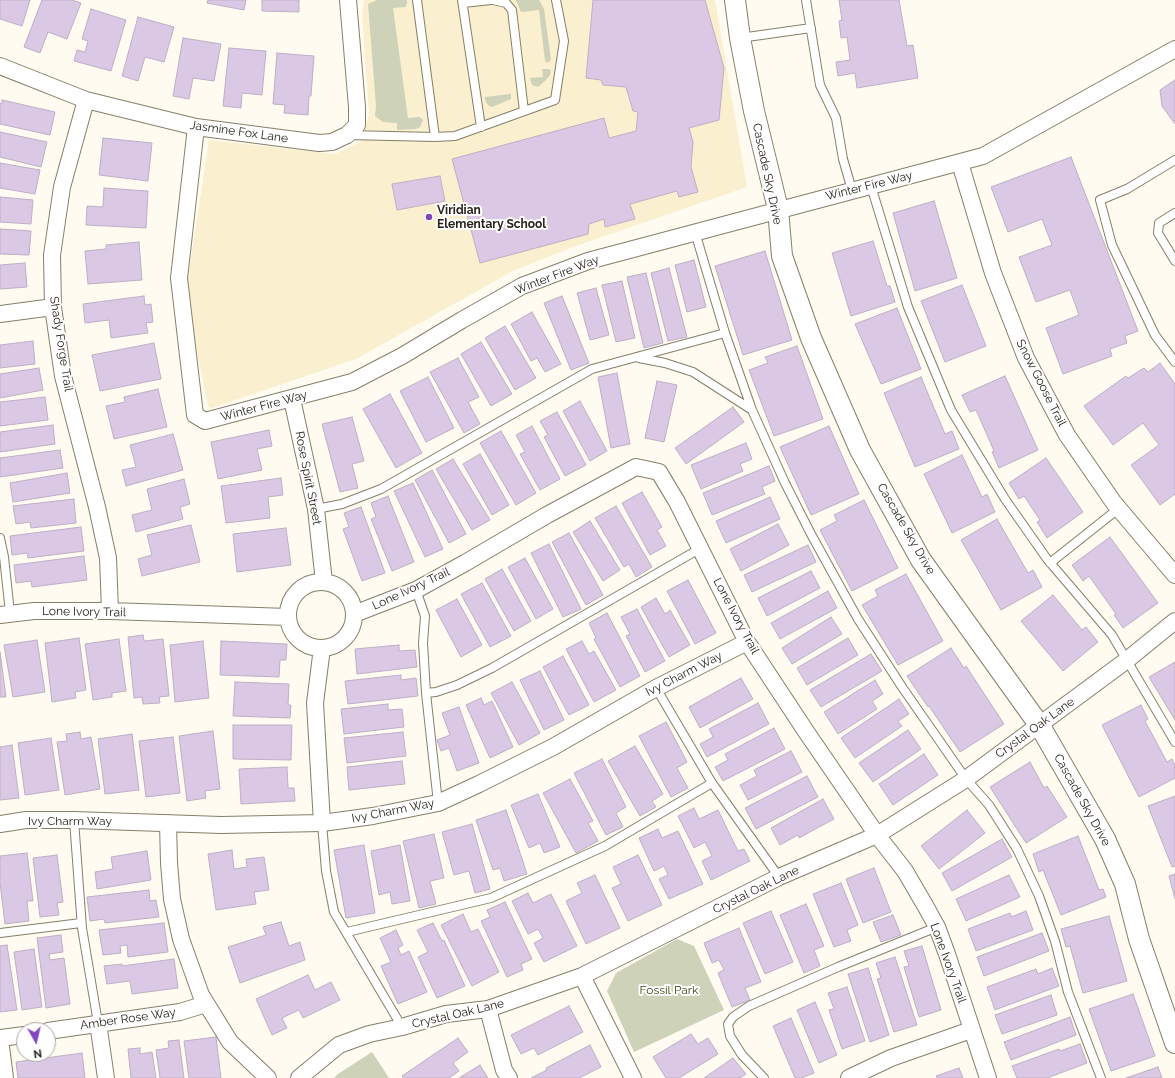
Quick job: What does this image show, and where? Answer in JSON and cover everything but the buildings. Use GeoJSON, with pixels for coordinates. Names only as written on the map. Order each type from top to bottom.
{"type":"FeatureCollection","features":[{"type":"Feature","properties":{"kind":"street"},"geometry":{"type":"LineString","coordinates":[[347,135],[357,125],[357,107],[348,0]]}},
{"type":"Feature","properties":{"kind":"street","name":"Cascade Sky Drive"},"geometry":{"type":"LineString","coordinates":[[735,0],[740,38],[754,111],[778,209],[782,256],[811,338],[860,450],[921,560],[1040,726],[1105,838],[1125,884],[1139,939],[1175,1043]]}},
{"type":"Feature","properties":{"kind":"street","name":"Winter Fire Way"},"geometry":{"type":"LineString","coordinates":[[196,127],[179,278],[195,415],[205,421],[352,382],[402,356],[522,286],[588,261],[778,209],[983,156],[1175,49]]}},
{"type":"Feature","properties":{"kind":"street","name":"Jasmine Fox Lane"},"geometry":{"type":"LineString","coordinates":[[0,66],[86,100],[196,127],[318,143],[332,142],[347,135]]}},
{"type":"Feature","properties":{"kind":"street","name":"Shady Forge Trail"},"geometry":{"type":"LineString","coordinates":[[86,100],[62,187],[52,255],[53,307],[63,376],[97,507],[108,558],[110,611]]}},
{"type":"Feature","properties":{"kind":"street","name":"Snow Goose Trail"},"geometry":{"type":"LineString","coordinates":[[960,163],[993,273],[1026,358],[1067,434],[1118,509],[1175,575]]}},
{"type":"Feature","properties":{"kind":"street"},"geometry":{"type":"LineString","coordinates":[[0,314],[53,307]]}},
{"type":"Feature","properties":{"kind":"street","name":"Rose Spirit Street"},"geometry":{"type":"LineString","coordinates":[[292,399],[316,509],[324,582]]}},
{"type":"Feature","properties":{"kind":"street","name":"Lone Ivory Trail"},"geometry":{"type":"LineString","coordinates":[[354,614],[416,590],[547,515],[638,466],[659,472],[677,502],[701,548],[747,642],[877,835],[904,871],[937,927],[988,1078]]}},
{"type":"Feature","properties":{"kind":"street"},"geometry":{"type":"LineString","coordinates":[[324,582],[336,585],[346,592],[352,602],[354,614],[353,624],[345,637],[333,646],[322,648],[310,646],[299,639],[292,629],[288,617],[289,606],[294,596],[302,588],[312,583],[324,582]]}},
{"type":"Feature","properties":{"kind":"street","name":"Lone Ivory Trail"},"geometry":{"type":"LineString","coordinates":[[5,614],[34,611],[110,611],[288,617]]}},
{"type":"Feature","properties":{"kind":"street","name":"Crystal Oak Lane"},"geometry":{"type":"LineString","coordinates":[[298,1078],[339,1045],[369,1034],[402,1027],[446,1014],[488,1009],[582,976],[779,877],[877,835],[966,779],[1040,726],[1127,660],[1175,621]]}},
{"type":"Feature","properties":{"kind":"street","name":"Ivy Charm Way"},"geometry":{"type":"LineString","coordinates":[[0,824],[26,820],[74,820],[221,825],[322,823],[373,816],[438,803],[553,747],[656,688],[747,642]]}},
{"type":"Feature","properties":{"kind":"street"},"geometry":{"type":"LineString","coordinates":[[322,648],[315,704],[322,823]]}},
{"type":"Feature","properties":{"kind":"street"},"geometry":{"type":"LineString","coordinates":[[168,823],[168,863],[172,899],[181,939],[200,995],[230,1042],[268,1078]]}},
{"type":"Feature","properties":{"kind":"street"},"geometry":{"type":"LineString","coordinates":[[582,976],[633,1078]]}},
{"type":"Feature","properties":{"kind":"street","name":"Amber Rose Way"},"geometry":{"type":"LineString","coordinates":[[56,1030],[180,1012],[206,1004]]}},
{"type":"Feature","properties":{"kind":"street"},"geometry":{"type":"LineString","coordinates":[[488,1009],[504,1070],[509,1078]]}},
{"type":"Feature","properties":{"kind":"street"},"geometry":{"type":"LineString","coordinates":[[98,1024],[106,1078]]}},
{"type":"Feature","properties":{"kind":"street"},"geometry":{"type":"LineString","coordinates":[[849,1078],[891,1058],[971,1030]]}},
{"type":"Feature","properties":{"kind":"street"},"geometry":{"type":"LineString","coordinates":[[5,1078],[0,1039],[16,1036]]}},
{"type":"Feature","properties":{"kind":"lane"},"geometry":{"type":"LineString","coordinates":[[416,0],[435,137]]}},
{"type":"Feature","properties":{"kind":"lane"},"geometry":{"type":"LineString","coordinates":[[481,127],[462,2],[492,0],[506,3],[512,10],[524,111]]}},
{"type":"Feature","properties":{"kind":"lane"},"geometry":{"type":"LineString","coordinates":[[347,135],[455,136],[555,100],[564,41],[556,0]]}},
{"type":"Feature","properties":{"kind":"lane"},"geometry":{"type":"LineString","coordinates":[[806,0],[820,85],[836,118],[843,159],[852,190]]}},
{"type":"Feature","properties":{"kind":"lane"},"geometry":{"type":"LineString","coordinates":[[740,38],[811,28]]}},
{"type":"Feature","properties":{"kind":"lane"},"geometry":{"type":"LineString","coordinates":[[1175,160],[1127,189],[1100,200],[1112,245],[1155,334],[1175,362]]}},
{"type":"Feature","properties":{"kind":"lane"},"geometry":{"type":"LineString","coordinates":[[871,186],[908,307],[951,410],[1005,499],[1050,563],[1112,635],[1175,742]]}},
{"type":"Feature","properties":{"kind":"lane"},"geometry":{"type":"LineString","coordinates":[[1175,214],[1159,223],[1158,233],[1175,261]]}},
{"type":"Feature","properties":{"kind":"lane"},"geometry":{"type":"LineString","coordinates":[[695,232],[725,333],[752,410],[809,529],[858,619],[902,687],[966,779],[989,805],[1017,849],[1039,896],[1055,941],[1068,992],[1101,1078]]}},
{"type":"Feature","properties":{"kind":"lane"},"geometry":{"type":"LineString","coordinates":[[316,509],[342,504],[381,489],[592,370],[725,333]]}},
{"type":"Feature","properties":{"kind":"lane"},"geometry":{"type":"LineString","coordinates":[[636,358],[665,363],[693,372],[752,410]]}},
{"type":"Feature","properties":{"kind":"lane"},"geometry":{"type":"LineString","coordinates":[[1050,563],[1118,509]]}},
{"type":"Feature","properties":{"kind":"lane"},"geometry":{"type":"LineString","coordinates":[[0,538],[4,557],[5,614]]}},
{"type":"Feature","properties":{"kind":"lane"},"geometry":{"type":"LineString","coordinates":[[426,693],[436,692],[457,685],[492,668],[701,548]]}},
{"type":"Feature","properties":{"kind":"lane"},"geometry":{"type":"LineString","coordinates":[[416,590],[425,616],[423,643],[426,693],[438,803]]}},
{"type":"Feature","properties":{"kind":"lane"},"geometry":{"type":"LineString","coordinates":[[656,688],[712,783],[779,877]]}},
{"type":"Feature","properties":{"kind":"lane"},"geometry":{"type":"LineString","coordinates":[[347,932],[491,898],[605,846],[712,783]]}},
{"type":"Feature","properties":{"kind":"lane"},"geometry":{"type":"LineString","coordinates":[[74,820],[81,923],[98,1024]]}},
{"type":"Feature","properties":{"kind":"lane"},"geometry":{"type":"LineString","coordinates":[[322,823],[326,871],[334,912],[402,1027]]}},
{"type":"Feature","properties":{"kind":"lane"},"geometry":{"type":"LineString","coordinates":[[0,933],[81,923]]}},
{"type":"Feature","properties":{"kind":"lane"},"geometry":{"type":"LineString","coordinates":[[764,1078],[742,1055],[730,1036],[728,1024],[733,1017],[749,1006],[838,967],[937,927]]}},
{"type":"Feature","properties":{"kind":"shaded area","name":"Viridian Elementary School"},"geometry":{"type":"Polygon","coordinates":[[[364,0],[715,0],[747,187],[573,247],[511,272],[356,359],[209,409],[185,297],[209,140],[335,154],[360,142],[369,114],[362,14],[364,0]]]}},
{"type":"Feature","properties":{"kind":"green space"},"geometry":{"type":"Polygon","coordinates":[[[377,0],[407,0],[406,7],[393,8],[408,118],[420,117],[423,120],[420,127],[416,129],[397,130],[397,123],[383,122],[375,116],[376,106],[368,4],[377,0]]]}},
{"type":"Feature","properties":{"kind":"green space"},"geometry":{"type":"Polygon","coordinates":[[[516,0],[539,0],[544,9],[551,60],[547,63],[545,61],[539,10],[521,12],[516,0]]]}},
{"type":"Feature","properties":{"kind":"green space"},"geometry":{"type":"Polygon","coordinates":[[[542,69],[549,69],[551,71],[550,75],[538,87],[532,85],[530,78],[543,77],[542,69]]]}},
{"type":"Feature","properties":{"kind":"green space"},"geometry":{"type":"Polygon","coordinates":[[[511,94],[511,99],[492,107],[488,105],[485,100],[485,97],[511,94]]]}},
{"type":"Feature","properties":{"kind":"green space","name":"Fossil Park"},"geometry":{"type":"Polygon","coordinates":[[[677,939],[694,946],[724,1010],[634,1052],[607,991],[616,973],[677,939]]]}},
{"type":"Feature","properties":{"kind":"green space"},"geometry":{"type":"Polygon","coordinates":[[[372,1052],[389,1078],[334,1078],[338,1074],[372,1052]]]}},
{"type":"Feature","properties":{"kind":"place","name":"Viridian Elementary School"},"geometry":{"type":"Point","coordinates":[429,217]}}]}
